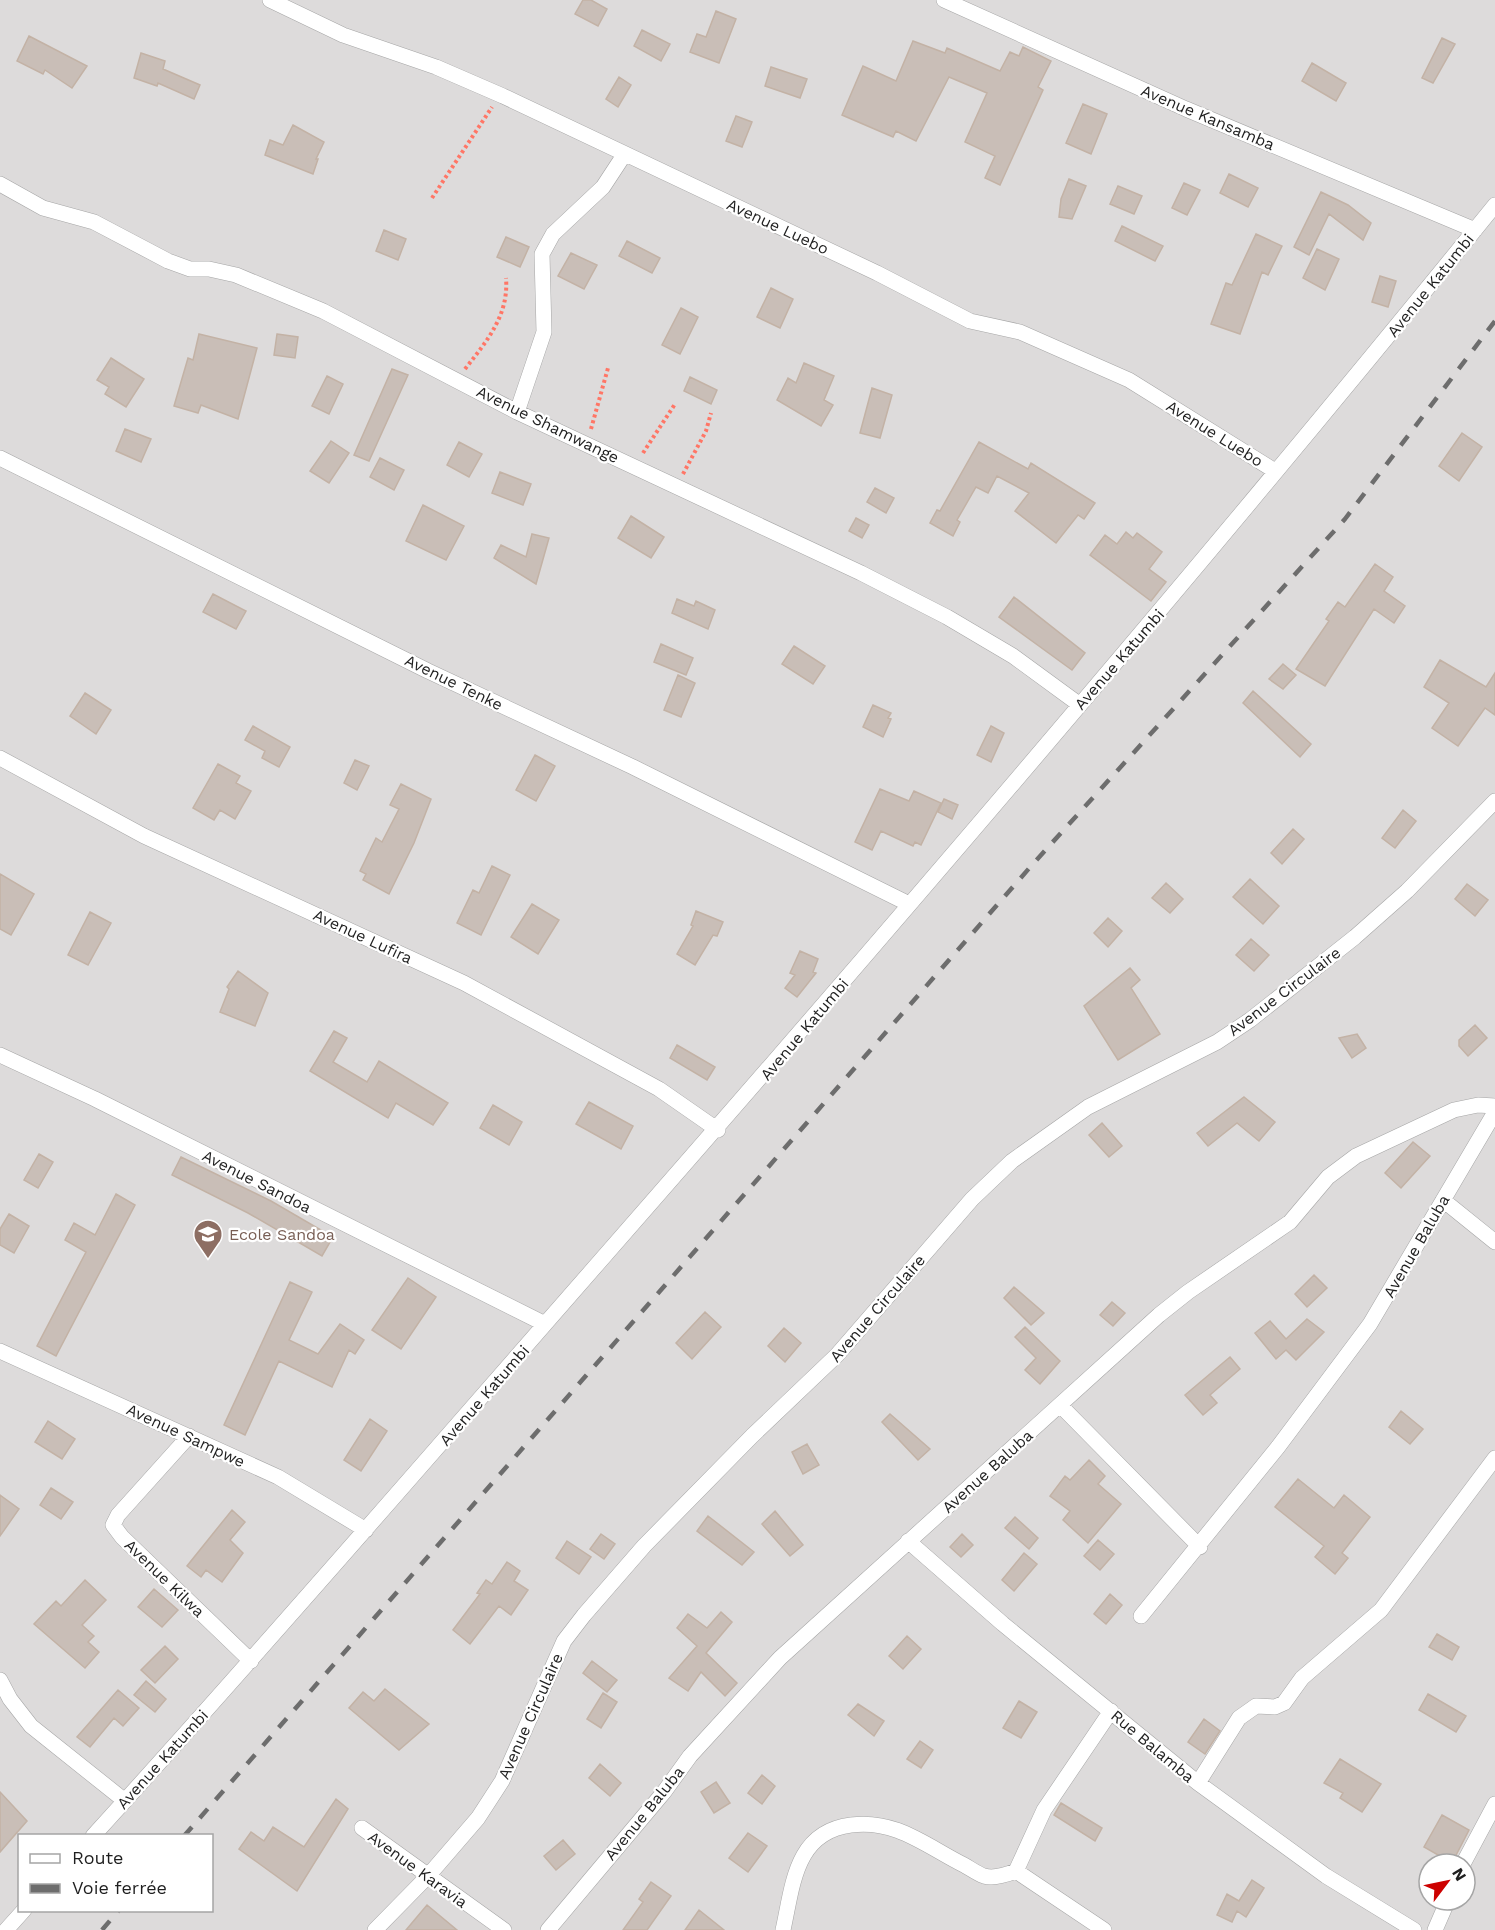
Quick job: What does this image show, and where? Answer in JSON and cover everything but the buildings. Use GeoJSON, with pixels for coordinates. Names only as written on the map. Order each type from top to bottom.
{"type":"FeatureCollection","features":[{"type":"Feature","properties":{"kind":"street","name":"Avenue Luebo"},"geometry":{"type":"LineString","coordinates":[[270,0],[343,34],[436,67],[503,96],[624,155],[866,267],[970,321],[1020,332],[1129,380],[1275,471]]}},
{"type":"Feature","properties":{"kind":"street","name":"Avenue Kansamba"},"geometry":{"type":"LineString","coordinates":[[944,0],[1185,109],[1474,230]]}},
{"type":"Feature","properties":{"kind":"street"},"geometry":{"type":"LineString","coordinates":[[517,412],[544,332],[542,255],[553,234],[603,187],[624,155]]}},
{"type":"Feature","properties":{"kind":"street","name":"Avenue Shamwange"},"geometry":{"type":"LineString","coordinates":[[0,184],[43,208],[94,222],[168,261],[190,269],[209,269],[236,275],[276,289],[458,379],[517,412],[677,485],[947,617],[1013,656],[1080,705]]}},
{"type":"Feature","properties":{"kind":"street","name":"Avenue Katumbi"},"geometry":{"type":"LineString","coordinates":[[95,1834],[251,1661],[718,1130],[1376,353],[1495,205]]}},
{"type":"Feature","properties":{"kind":"street","name":"Avenue Tenke"},"geometry":{"type":"LineString","coordinates":[[0,458],[428,671],[633,767],[909,904]]}},
{"type":"Feature","properties":{"kind":"street","name":"Avenue Lufira"},"geometry":{"type":"LineString","coordinates":[[0,758],[144,836],[464,983],[650,1084],[718,1130]]}},
{"type":"Feature","properties":{"kind":"street","name":"Avenue Circulaire"},"geometry":{"type":"LineString","coordinates":[[375,1930],[428,1876],[478,1818],[502,1781],[564,1641],[584,1615],[644,1546],[752,1436],[837,1355],[972,1199],[1012,1161],[1088,1107],[1217,1041],[1250,1020],[1355,938],[1407,891],[1495,801]]}},
{"type":"Feature","properties":{"kind":"street","name":"Avenue Sandoa"},"geometry":{"type":"LineString","coordinates":[[0,1055],[96,1099],[545,1324]]}},
{"type":"Feature","properties":{"kind":"street","name":"Avenue Baluba"},"geometry":{"type":"LineString","coordinates":[[548,1930],[664,1792],[690,1755],[780,1658],[908,1540],[1188,1292],[1290,1221],[1328,1177],[1356,1156],[1454,1110],[1478,1105],[1495,1106]]}},
{"type":"Feature","properties":{"kind":"street","name":"Avenue Baluba"},"geometry":{"type":"LineString","coordinates":[[1141,1616],[1200,1547],[1278,1448],[1370,1324],[1495,1112]]}},
{"type":"Feature","properties":{"kind":"street"},"geometry":{"type":"LineString","coordinates":[[1443,1200],[1495,1242]]}},
{"type":"Feature","properties":{"kind":"street","name":"Avenue Sampwe"},"geometry":{"type":"LineString","coordinates":[[0,1351],[278,1477],[366,1530]]}},
{"type":"Feature","properties":{"kind":"street"},"geometry":{"type":"LineString","coordinates":[[1060,1405],[1200,1547]]}},
{"type":"Feature","properties":{"kind":"street","name":"Avenue Kilwa"},"geometry":{"type":"LineString","coordinates":[[189,1436],[118,1515],[113,1525],[122,1537],[251,1661]]}},
{"type":"Feature","properties":{"kind":"street"},"geometry":{"type":"LineString","coordinates":[[1198,1783],[1239,1718],[1256,1706],[1275,1707],[1284,1703],[1302,1678],[1381,1610],[1495,1458]]}},
{"type":"Feature","properties":{"kind":"street","name":"Rue Balamba"},"geometry":{"type":"LineString","coordinates":[[908,1540],[1003,1624],[1198,1783],[1326,1876],[1414,1930]]}},
{"type":"Feature","properties":{"kind":"street"},"geometry":{"type":"LineString","coordinates":[[0,1680],[10,1699],[31,1726],[125,1800]]}},
{"type":"Feature","properties":{"kind":"street"},"geometry":{"type":"LineString","coordinates":[[783,1930],[796,1869],[811,1842],[837,1827],[869,1823],[891,1826],[914,1836],[986,1876],[1004,1876],[1016,1871],[1044,1810],[1112,1711]]}},
{"type":"Feature","properties":{"kind":"street"},"geometry":{"type":"LineString","coordinates":[[1470,1852],[1495,1804]]}},
{"type":"Feature","properties":{"kind":"street","name":"Avenue Karavia"},"geometry":{"type":"LineString","coordinates":[[362,1828],[504,1930]]}},
{"type":"Feature","properties":{"kind":"street"},"geometry":{"type":"LineString","coordinates":[[1016,1871],[1104,1930]]}},
{"type":"Feature","properties":{"kind":"street"},"geometry":{"type":"LineString","coordinates":[[6,1930],[23,1912]]}},
{"type":"Feature","properties":{"kind":"street"},"geometry":{"type":"LineString","coordinates":[[1435,1930],[1443,1912]]}},
{"type":"Feature","properties":{"kind":"path"},"geometry":{"type":"LineString","coordinates":[[432,198],[471,135],[503,96]]}},
{"type":"Feature","properties":{"kind":"path"},"geometry":{"type":"LineString","coordinates":[[458,379],[498,322],[507,296],[506,278]]}},
{"type":"Feature","properties":{"kind":"path"},"geometry":{"type":"LineString","coordinates":[[587,445],[608,368]]}},
{"type":"Feature","properties":{"kind":"path"},"geometry":{"type":"LineString","coordinates":[[636,467],[664,417],[675,404]]}},
{"type":"Feature","properties":{"kind":"path"},"geometry":{"type":"LineString","coordinates":[[677,485],[706,431],[711,413]]}},
{"type":"Feature","properties":{"kind":"shaded area"},"geometry":{"type":"Polygon","coordinates":[[[0,0],[1495,0],[1495,1930],[0,1930],[0,0]]]}},
{"type":"Feature","properties":{"kind":"railway"},"geometry":{"type":"LineString","coordinates":[[186,1834],[1032,865],[1345,519],[1495,321]]}},
{"type":"Feature","properties":{"kind":"railway"},"geometry":{"type":"LineString","coordinates":[[102,1930],[117,1912]]}},
{"type":"Feature","properties":{"kind":"place","name":"Ecole Sandoa"},"geometry":{"type":"Point","coordinates":[208,1260]}}]}
